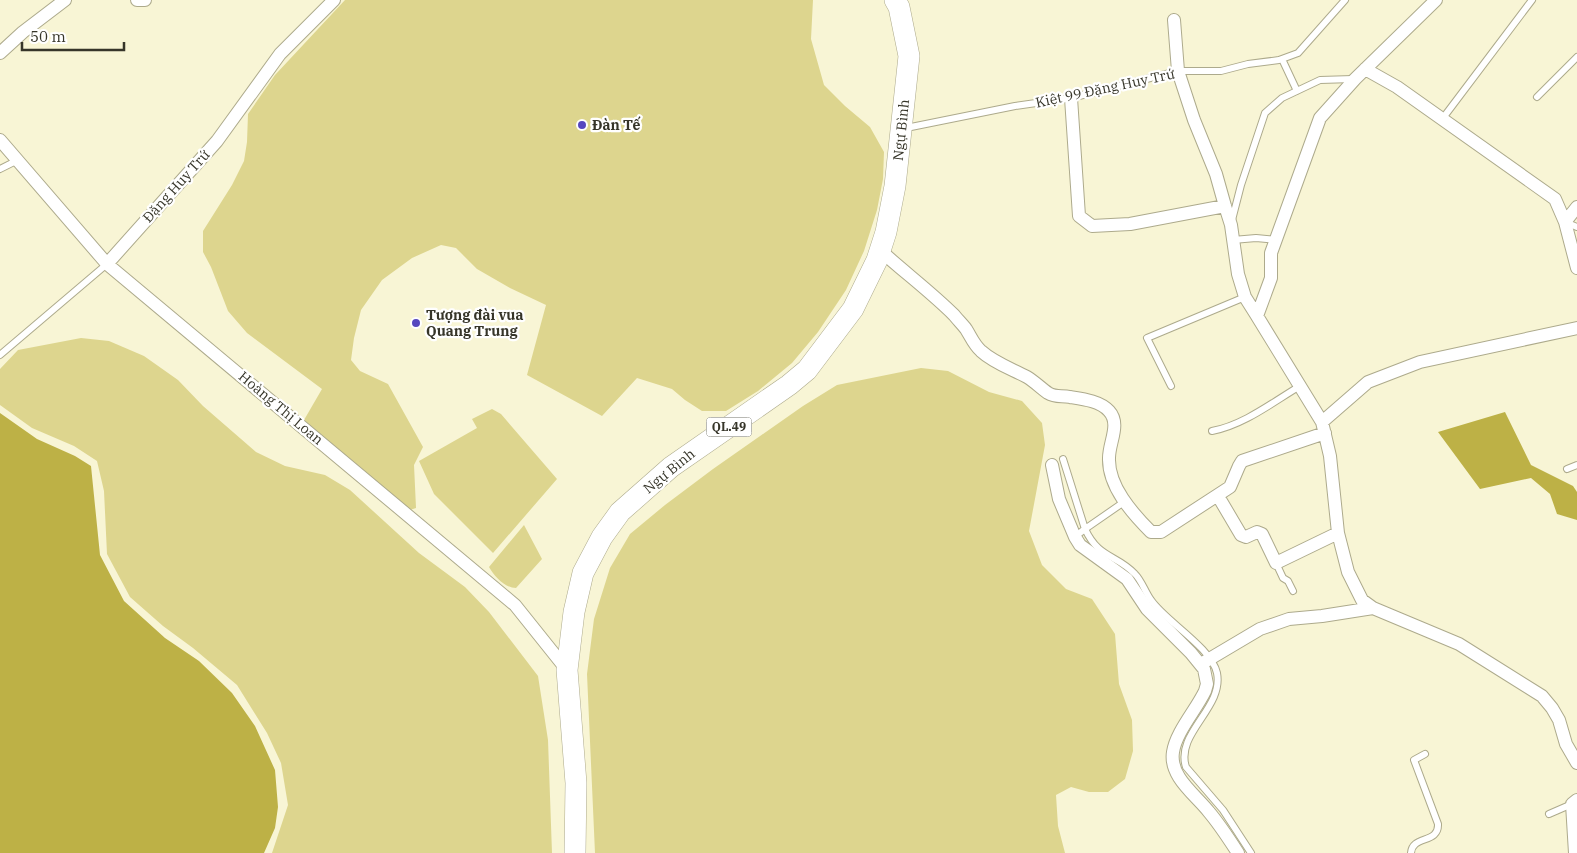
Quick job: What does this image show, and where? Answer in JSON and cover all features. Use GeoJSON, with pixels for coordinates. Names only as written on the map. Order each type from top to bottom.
{"type":"FeatureCollection","features":[{"type":"Feature","properties":{"kind":"highway","name":"Ngự Bình"},"geometry":{"type":"LineString","coordinates":[[575,853],[576,782],[567,670],[574,612],[583,573],[602,537],[620,512],[671,467],[789,385],[807,370],[853,309],[880,250],[886,232],[895,186],[909,56],[899,7],[895,0]]}},
{"type":"Feature","properties":{"kind":"street"},"geometry":{"type":"LineString","coordinates":[[0,53],[23,32],[65,0]]}},
{"type":"Feature","properties":{"kind":"street"},"geometry":{"type":"LineString","coordinates":[[137,0],[145,0]]}},
{"type":"Feature","properties":{"kind":"street","name":"Đặng Huy Trứ"},"geometry":{"type":"LineString","coordinates":[[107,264],[217,141],[280,54],[334,0]]}},
{"type":"Feature","properties":{"kind":"street"},"geometry":{"type":"LineString","coordinates":[[1257,316],[1271,278],[1272,253],[1276,240],[1320,118],[1365,69],[1436,0]]}},
{"type":"Feature","properties":{"kind":"street"},"geometry":{"type":"LineString","coordinates":[[1174,20],[1178,71],[1194,120],[1216,174],[1231,225],[1238,274],[1244,297],[1324,428],[1330,456],[1338,532],[1348,572],[1362,600],[1374,608],[1459,644],[1542,696],[1559,720],[1566,744],[1577,763]]}},
{"type":"Feature","properties":{"kind":"street"},"geometry":{"type":"LineString","coordinates":[[1365,69],[1397,87],[1443,118],[1555,199],[1571,225],[1577,268]]}},
{"type":"Feature","properties":{"kind":"street"},"geometry":{"type":"LineString","coordinates":[[1071,98],[1079,216],[1092,226],[1130,224],[1225,206]]}},
{"type":"Feature","properties":{"kind":"street","name":"Hoàng Thị Loan"},"geometry":{"type":"LineString","coordinates":[[0,140],[107,264],[516,605],[567,670]]}},
{"type":"Feature","properties":{"kind":"street"},"geometry":{"type":"LineString","coordinates":[[1571,225],[1577,207]]}},
{"type":"Feature","properties":{"kind":"street"},"geometry":{"type":"LineString","coordinates":[[880,250],[953,314],[981,351],[1001,365],[1029,378],[1050,394],[1094,402],[1102,405],[1110,412],[1114,421],[1109,458],[1112,476],[1130,512],[1150,532],[1155,533],[1160,532],[1230,488],[1242,461],[1324,428],[1368,382],[1420,362],[1577,328]]}},
{"type":"Feature","properties":{"kind":"street"},"geometry":{"type":"LineString","coordinates":[[1057,462],[1059,499],[1080,533],[1088,551],[1127,579],[1147,609],[1205,661],[1205,691],[1176,743],[1173,753],[1174,765],[1180,779],[1208,810],[1238,853]]}},
{"type":"Feature","properties":{"kind":"street"},"geometry":{"type":"LineString","coordinates":[[1218,496],[1241,535],[1246,537],[1257,532],[1262,534],[1276,563],[1338,532]]}},
{"type":"Feature","properties":{"kind":"street"},"geometry":{"type":"LineString","coordinates":[[1205,661],[1260,629],[1289,619],[1374,608]]}},
{"type":"Feature","properties":{"kind":"street"},"geometry":{"type":"LineString","coordinates":[[1574,802],[1574,853]]}},
{"type":"Feature","properties":{"kind":"lane","name":"Kiệt 99 Đặng Huy Trứ"},"geometry":{"type":"LineString","coordinates":[[901,129],[1015,106],[1071,98],[1178,71],[1221,71],[1248,64],[1282,59],[1298,53],[1344,0]]}},
{"type":"Feature","properties":{"kind":"lane"},"geometry":{"type":"LineString","coordinates":[[1443,118],[1532,0]]}},
{"type":"Feature","properties":{"kind":"lane"},"geometry":{"type":"LineString","coordinates":[[1537,97],[1577,58]]}},
{"type":"Feature","properties":{"kind":"lane"},"geometry":{"type":"LineString","coordinates":[[1282,59],[1297,91]]}},
{"type":"Feature","properties":{"kind":"lane"},"geometry":{"type":"LineString","coordinates":[[1231,225],[1241,184],[1265,113],[1282,98],[1320,80],[1355,80]]}},
{"type":"Feature","properties":{"kind":"lane"},"geometry":{"type":"LineString","coordinates":[[0,168],[18,160]]}},
{"type":"Feature","properties":{"kind":"lane"},"geometry":{"type":"LineString","coordinates":[[1233,240],[1256,238],[1276,240]]}},
{"type":"Feature","properties":{"kind":"lane","name":"Đặng Huy Trứ"},"geometry":{"type":"LineString","coordinates":[[0,355],[107,264]]}},
{"type":"Feature","properties":{"kind":"lane"},"geometry":{"type":"LineString","coordinates":[[1171,386],[1147,338],[1244,297]]}},
{"type":"Feature","properties":{"kind":"lane"},"geometry":{"type":"LineString","coordinates":[[1212,430],[1226,428],[1244,420],[1300,386]]}},
{"type":"Feature","properties":{"kind":"lane"},"geometry":{"type":"LineString","coordinates":[[1567,469],[1577,465]]}},
{"type":"Feature","properties":{"kind":"lane"},"geometry":{"type":"LineString","coordinates":[[1080,533],[1124,502]]}},
{"type":"Feature","properties":{"kind":"lane"},"geometry":{"type":"LineString","coordinates":[[1276,563],[1283,578],[1288,581],[1293,591]]}},
{"type":"Feature","properties":{"kind":"lane"},"geometry":{"type":"LineString","coordinates":[[1205,661],[1217,674],[1216,691],[1206,713],[1187,743],[1183,755],[1184,761],[1186,767],[1223,810],[1251,853]]}},
{"type":"Feature","properties":{"kind":"lane"},"geometry":{"type":"LineString","coordinates":[[1411,853],[1412,847],[1415,844],[1434,835],[1438,830],[1438,824],[1414,760],[1425,754]]}},
{"type":"Feature","properties":{"kind":"lane"},"geometry":{"type":"LineString","coordinates":[[1549,814],[1574,802]]}},
{"type":"Feature","properties":{"kind":"shaded area"},"geometry":{"type":"Polygon","coordinates":[[[345,0],[813,0],[811,39],[824,85],[870,127],[884,152],[883,179],[877,210],[864,251],[846,290],[818,332],[792,363],[758,391],[726,411],[702,411],[672,389],[637,378],[602,416],[527,375],[546,305],[510,288],[477,269],[456,248],[441,245],[412,258],[382,280],[361,310],[351,360],[360,371],[388,384],[423,447],[414,465],[416,508],[410,510],[304,420],[322,389],[247,333],[228,311],[211,267],[203,252],[203,231],[232,185],[244,161],[248,114],[275,75],[345,0]]]}},
{"type":"Feature","properties":{"kind":"shaded area"},"geometry":{"type":"Polygon","coordinates":[[[81,338],[109,341],[144,356],[178,380],[203,406],[256,452],[285,466],[325,475],[350,490],[419,553],[465,587],[489,612],[538,676],[548,740],[552,853],[272,853],[288,805],[281,763],[267,733],[237,685],[130,597],[107,554],[104,491],[97,461],[74,446],[32,428],[0,405],[0,369],[18,350],[81,338]]]}},
{"type":"Feature","properties":{"kind":"shaded area"},"geometry":{"type":"Polygon","coordinates":[[[921,368],[948,371],[989,392],[1022,401],[1042,423],[1045,445],[1029,531],[1042,565],[1066,589],[1092,599],[1115,634],[1119,684],[1132,720],[1133,751],[1125,779],[1108,792],[1089,792],[1071,787],[1056,795],[1058,826],[1065,853],[595,853],[587,674],[594,619],[610,568],[630,534],[713,469],[803,406],[837,385],[921,368]]]}},
{"type":"Feature","properties":{"kind":"shaded area"},"geometry":{"type":"Polygon","coordinates":[[[492,409],[501,414],[557,479],[493,553],[434,494],[419,461],[477,428],[472,419],[492,409]]]}},
{"type":"Feature","properties":{"kind":"shaded area"},"geometry":{"type":"Polygon","coordinates":[[[1505,412],[1531,465],[1573,486],[1577,492],[1577,520],[1557,514],[1550,494],[1531,478],[1480,489],[1438,432],[1505,412]]]}},
{"type":"Feature","properties":{"kind":"shaded area"},"geometry":{"type":"Polygon","coordinates":[[[0,413],[37,439],[75,456],[91,466],[100,555],[124,601],[165,638],[199,661],[232,693],[255,726],[275,770],[278,807],[275,828],[264,853],[0,853],[0,413]]]}},
{"type":"Feature","properties":{"kind":"shaded area"},"geometry":{"type":"Polygon","coordinates":[[[524,525],[542,559],[516,588],[500,581],[489,567],[524,525]]]}},
{"type":"Feature","properties":{"kind":"place","name":"Đàn Tế"},"geometry":{"type":"Point","coordinates":[582,125]}},
{"type":"Feature","properties":{"kind":"place","name":"Tượng đài vua Quang Trung"},"geometry":{"type":"Point","coordinates":[416,323]}}]}
